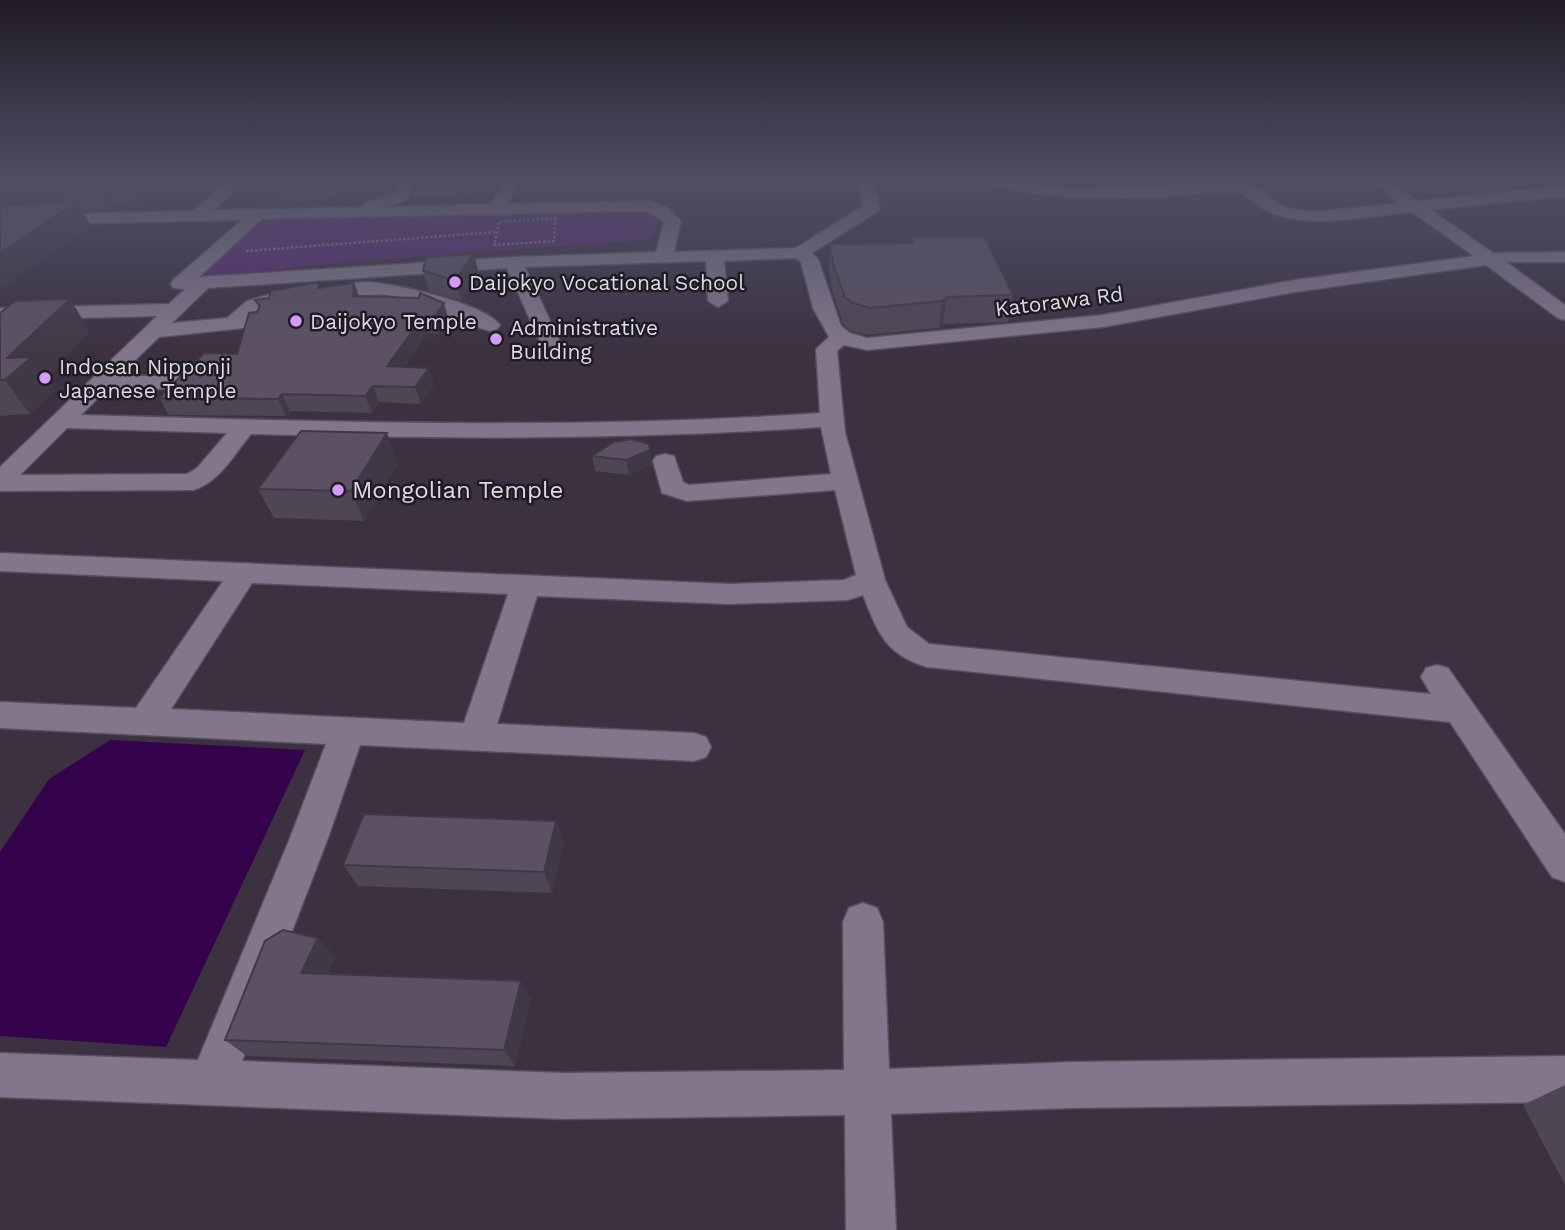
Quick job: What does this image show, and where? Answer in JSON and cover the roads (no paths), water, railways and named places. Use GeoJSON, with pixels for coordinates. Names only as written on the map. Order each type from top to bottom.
{"type":"FeatureCollection","features":[{"type":"Feature","properties":{"kind":"street"},"geometry":{"type":"LineString","coordinates":[[232,237],[180,284],[514,262],[800,253],[825,237]]}},
{"type":"Feature","properties":{"kind":"street"},"geometry":{"type":"LineString","coordinates":[[664,256],[669,237]]}},
{"type":"Feature","properties":{"kind":"street"},"geometry":{"type":"LineString","coordinates":[[1459,237],[1565,314]]}},
{"type":"Feature","properties":{"kind":"street"},"geometry":{"type":"LineString","coordinates":[[800,253],[809,259],[830,323],[842,337],[826,349],[832,419],[871,580],[901,643],[913,651],[928,655],[1459,710]]}},
{"type":"Feature","properties":{"kind":"street"},"geometry":{"type":"LineString","coordinates":[[715,256],[718,301]]}},
{"type":"Feature","properties":{"kind":"street","name":"Katorawa Rd"},"geometry":{"type":"LineString","coordinates":[[842,337],[867,344],[1083,324],[1295,285],[1491,261],[1510,256],[1565,257]]}},
{"type":"Feature","properties":{"kind":"street"},"geometry":{"type":"LineString","coordinates":[[514,262],[550,342]]}},
{"type":"Feature","properties":{"kind":"street"},"geometry":{"type":"LineString","coordinates":[[0,482],[201,284]]}},
{"type":"Feature","properties":{"kind":"street"},"geometry":{"type":"LineString","coordinates":[[234,323],[241,311],[266,300],[361,288],[439,300],[490,325]]}},
{"type":"Feature","properties":{"kind":"street"},"geometry":{"type":"LineString","coordinates":[[0,314],[174,310]]}},
{"type":"Feature","properties":{"kind":"street"},"geometry":{"type":"LineString","coordinates":[[155,331],[258,322]]}},
{"type":"Feature","properties":{"kind":"street"},"geometry":{"type":"LineString","coordinates":[[102,383],[190,383]]}},
{"type":"Feature","properties":{"kind":"street"},"geometry":{"type":"LineString","coordinates":[[63,421],[489,432],[720,429],[832,419]]}},
{"type":"Feature","properties":{"kind":"street"},"geometry":{"type":"LineString","coordinates":[[0,482],[193,482],[206,473],[244,425]]}},
{"type":"Feature","properties":{"kind":"street"},"geometry":{"type":"LineString","coordinates":[[0,449],[35,447]]}},
{"type":"Feature","properties":{"kind":"street"},"geometry":{"type":"LineString","coordinates":[[664,461],[671,487],[687,493],[846,481]]}},
{"type":"Feature","properties":{"kind":"street"},"geometry":{"type":"LineString","coordinates":[[0,562],[730,594],[848,590],[871,580]]}},
{"type":"Feature","properties":{"kind":"street"},"geometry":{"type":"LineString","coordinates":[[145,722],[244,572]]}},
{"type":"Feature","properties":{"kind":"street"},"geometry":{"type":"LineString","coordinates":[[476,737],[526,585]]}},
{"type":"Feature","properties":{"kind":"street"},"geometry":{"type":"LineString","coordinates":[[1437,677],[1565,865]]}},
{"type":"Feature","properties":{"kind":"street"},"geometry":{"type":"LineString","coordinates":[[0,715],[694,747]]}},
{"type":"Feature","properties":{"kind":"street"},"geometry":{"type":"LineString","coordinates":[[211,1083],[309,838],[348,731]]}},
{"type":"Feature","properties":{"kind":"street"},"geometry":{"type":"LineString","coordinates":[[863,922],[871,1230]]}},
{"type":"Feature","properties":{"kind":"street"},"geometry":{"type":"LineString","coordinates":[[0,1075],[564,1096],[867,1092],[1072,1085],[1565,1079]]}},
{"type":"Feature","properties":{"kind":"place","name":"Daijokyo Vocational School"},"geometry":{"type":"Point","coordinates":[455,282]}},
{"type":"Feature","properties":{"kind":"place","name":"Daijokyo Temple"},"geometry":{"type":"Point","coordinates":[296,321]}},
{"type":"Feature","properties":{"kind":"place","name":"Administrative Building"},"geometry":{"type":"Point","coordinates":[496,339]}},
{"type":"Feature","properties":{"kind":"place","name":"Indosan Nipponji Japanese Temple"},"geometry":{"type":"Point","coordinates":[45,378]}},
{"type":"Feature","properties":{"kind":"place","name":"Mongolian Temple"},"geometry":{"type":"Point","coordinates":[338,490]}}]}
